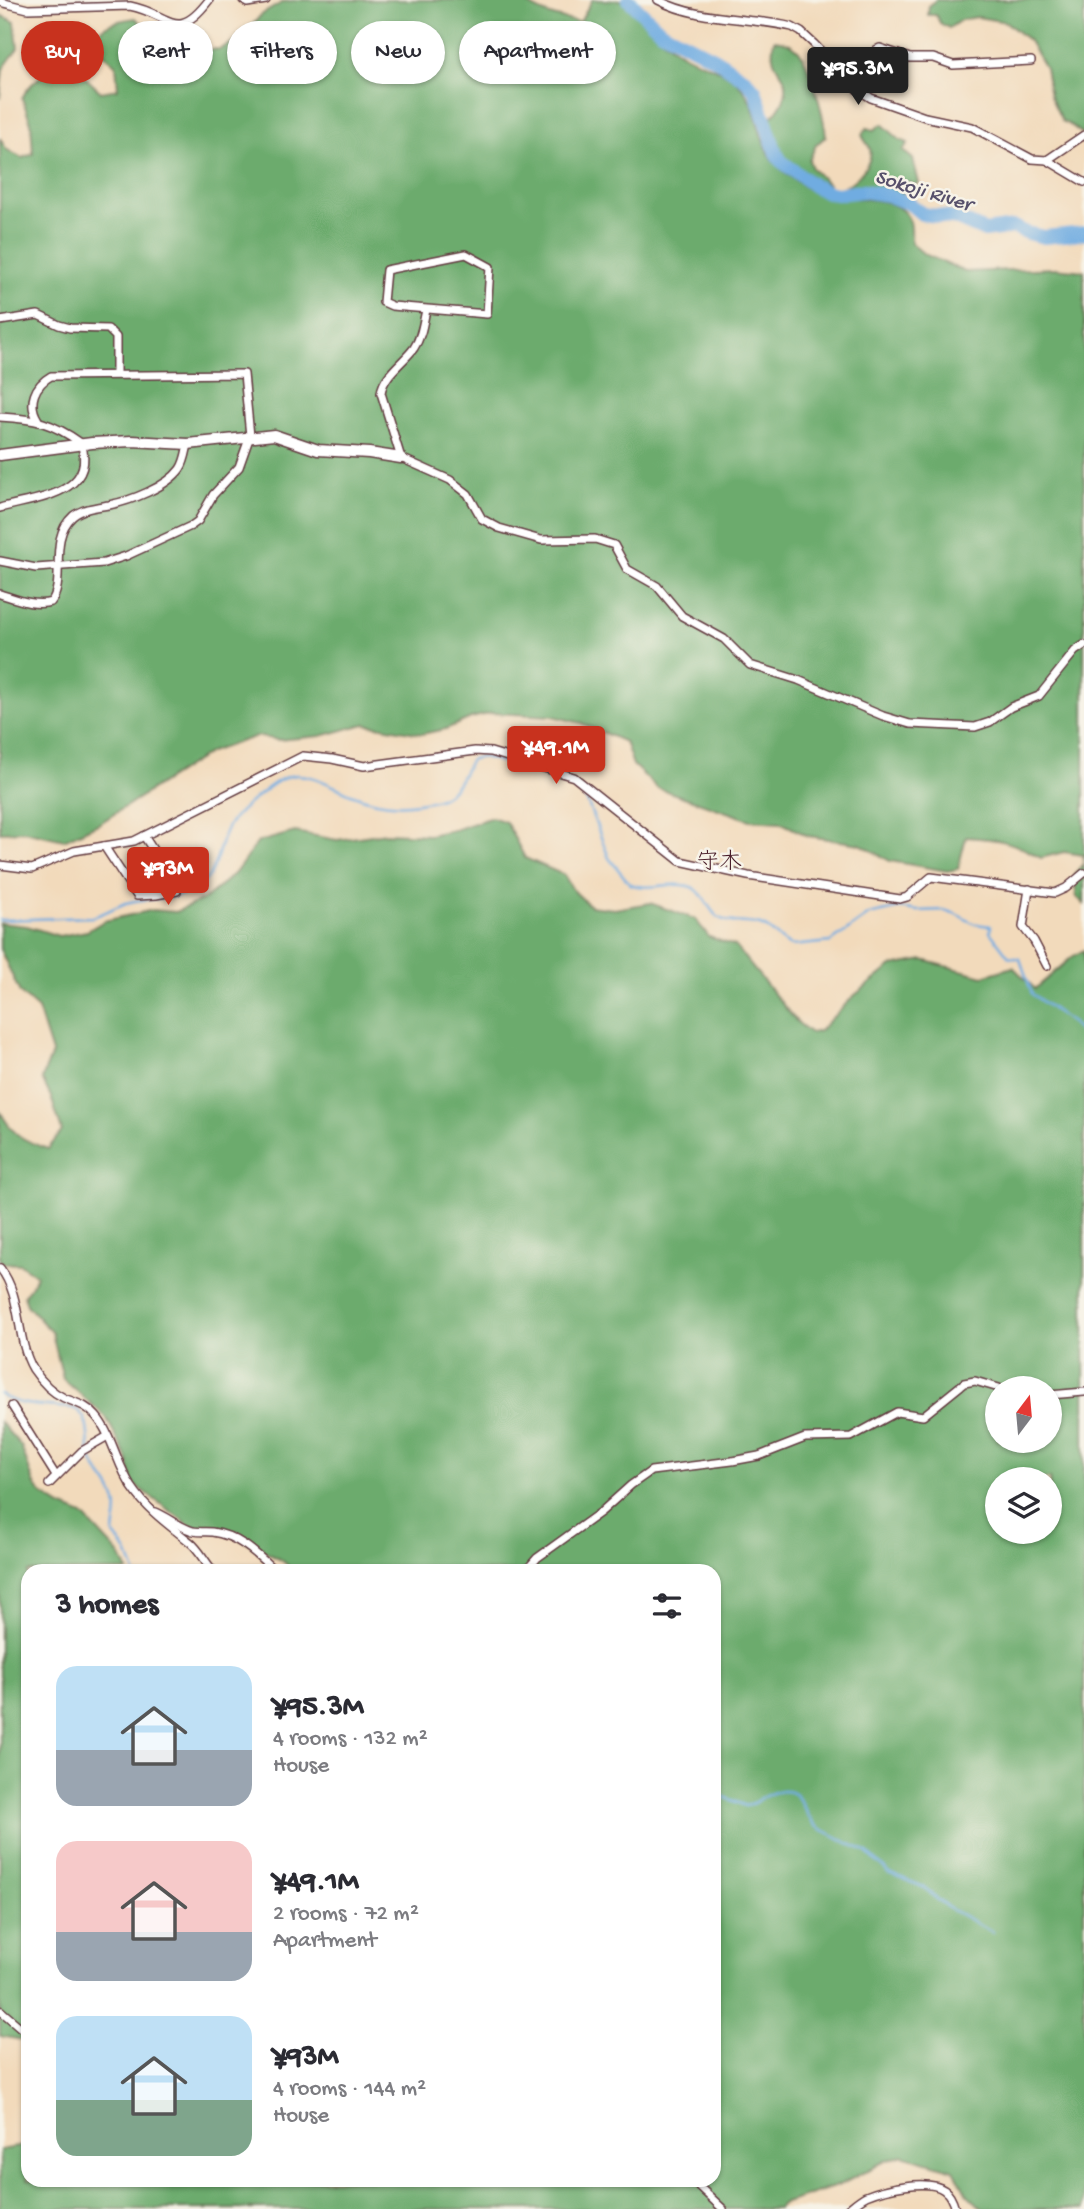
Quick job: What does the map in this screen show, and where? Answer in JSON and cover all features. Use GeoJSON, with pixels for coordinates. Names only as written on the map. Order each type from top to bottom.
{"type":"FeatureCollection","features":[{"type":"Feature","properties":{"kind":"street"},"geometry":{"type":"LineString","coordinates":[[28,9],[29,0]]}},
{"type":"Feature","properties":{"kind":"street"},"geometry":{"type":"LineString","coordinates":[[0,2],[28,9],[130,6],[141,8],[176,24],[192,21],[209,0]]}},
{"type":"Feature","properties":{"kind":"street"},"geometry":{"type":"LineString","coordinates":[[243,0],[247,3],[266,0]]}},
{"type":"Feature","properties":{"kind":"street"},"geometry":{"type":"LineString","coordinates":[[657,0],[680,10],[706,16],[792,27],[814,44],[857,89],[871,98],[892,107],[972,127],[1032,159],[1047,160],[1084,182]]}},
{"type":"Feature","properties":{"kind":"street"},"geometry":{"type":"LineString","coordinates":[[857,89],[876,50],[880,48],[910,58],[933,58],[953,65],[1031,61]]}},
{"type":"Feature","properties":{"kind":"street"},"geometry":{"type":"LineString","coordinates":[[1047,160],[1084,135]]}},
{"type":"Feature","properties":{"kind":"street"},"geometry":{"type":"LineString","coordinates":[[466,254],[490,267],[487,314],[426,310],[392,306],[383,302],[386,270],[466,254]]}},
{"type":"Feature","properties":{"kind":"street"},"geometry":{"type":"LineString","coordinates":[[401,458],[381,393],[382,384],[415,346],[422,332],[426,310]]}},
{"type":"Feature","properties":{"kind":"street"},"geometry":{"type":"LineString","coordinates":[[0,321],[37,315],[70,328],[108,329],[117,337],[116,374]]}},
{"type":"Feature","properties":{"kind":"street"},"geometry":{"type":"LineString","coordinates":[[0,561],[36,568],[113,561],[191,526],[202,517],[214,495],[239,467],[250,436],[244,374],[51,376],[38,385],[35,393],[34,414],[38,420]]}},
{"type":"Feature","properties":{"kind":"street"},"geometry":{"type":"LineString","coordinates":[[0,416],[38,420],[65,432],[81,443],[83,452],[80,476],[66,490],[0,508]]}},
{"type":"Feature","properties":{"kind":"street"},"geometry":{"type":"LineString","coordinates":[[0,455],[81,443],[188,444],[274,435],[318,450],[401,458],[450,480],[468,494],[482,519],[499,528],[541,540],[595,539],[614,545],[627,569],[657,586],[682,616],[724,639],[750,665],[799,680],[883,716],[910,724],[975,727],[990,722],[1011,707],[1039,696],[1075,651],[1084,645]]}},
{"type":"Feature","properties":{"kind":"street"},"geometry":{"type":"LineString","coordinates":[[0,594],[35,603],[51,602],[54,598],[61,536],[71,517],[79,512],[129,500],[168,481],[184,462],[188,444]]}},
{"type":"Feature","properties":{"kind":"street"},"geometry":{"type":"LineString","coordinates":[[0,865],[32,869],[74,851],[127,842],[144,836],[298,758],[321,758],[364,766],[483,751],[575,777],[675,858],[710,869],[900,899],[907,897],[934,877],[1060,892],[1084,873]]}},
{"type":"Feature","properties":{"kind":"street"},"geometry":{"type":"LineString","coordinates":[[104,846],[136,896],[177,891],[144,836]]}},
{"type":"Feature","properties":{"kind":"street"},"geometry":{"type":"LineString","coordinates":[[1029,889],[1023,927],[1047,966]]}},
{"type":"Feature","properties":{"kind":"street"},"geometry":{"type":"LineString","coordinates":[[0,1268],[9,1281],[23,1345],[33,1368],[49,1389],[78,1402],[97,1416],[131,1485],[164,1524],[198,1550],[208,1564]]}},
{"type":"Feature","properties":{"kind":"street"},"geometry":{"type":"LineString","coordinates":[[532,1564],[651,1471],[744,1459],[805,1438],[851,1437],[892,1413],[923,1416],[964,1383],[985,1384]]}},
{"type":"Feature","properties":{"kind":"street"},"geometry":{"type":"LineString","coordinates":[[1062,1394],[1084,1392]]}},
{"type":"Feature","properties":{"kind":"street"},"geometry":{"type":"LineString","coordinates":[[12,1406],[56,1476]]}},
{"type":"Feature","properties":{"kind":"street"},"geometry":{"type":"LineString","coordinates":[[49,1484],[90,1447],[108,1436]]}},
{"type":"Feature","properties":{"kind":"street"},"geometry":{"type":"LineString","coordinates":[[152,1511],[194,1532],[212,1532],[245,1545],[256,1551],[268,1564]]}},
{"type":"Feature","properties":{"kind":"street"},"geometry":{"type":"LineString","coordinates":[[0,2010],[21,2028]]}},
{"type":"Feature","properties":{"kind":"street"},"geometry":{"type":"LineString","coordinates":[[848,2209],[865,2196],[913,2185],[933,2185],[944,2190],[955,2209]]}},
{"type":"Feature","properties":{"kind":"street"},"geometry":{"type":"LineString","coordinates":[[699,2187],[723,2209]]}},
{"type":"Feature","properties":{"kind":"green space"},"geometry":{"type":"Polygon","coordinates":[[[523,0],[550,15],[575,21],[459,21],[459,84],[616,84],[616,21],[581,21],[592,0],[624,0],[652,29],[683,54],[727,74],[739,84],[750,101],[771,158],[783,171],[808,189],[833,197],[879,200],[892,204],[903,211],[910,222],[911,243],[924,254],[965,272],[1055,268],[1084,271],[1084,863],[1083,855],[1064,852],[1041,858],[1005,842],[966,837],[958,869],[947,871],[890,861],[860,844],[808,836],[780,822],[750,820],[657,788],[633,765],[625,742],[581,723],[552,716],[492,713],[471,718],[446,729],[422,734],[365,724],[321,736],[278,740],[257,736],[210,752],[100,823],[64,840],[24,831],[0,832],[0,138],[6,149],[22,158],[33,154],[31,123],[22,98],[32,84],[92,84],[101,92],[118,89],[116,65],[104,54],[104,27],[118,22],[118,84],[213,84],[213,49],[227,46],[227,84],[337,84],[337,21],[256,21],[283,2],[523,0]]]}},
{"type":"Feature","properties":{"kind":"green space"},"geometry":{"type":"Polygon","coordinates":[[[936,0],[1084,0],[1084,135],[1062,121],[1050,96],[1045,68],[1029,41],[1006,22],[977,17],[961,20],[949,28],[940,23],[936,15],[928,15],[929,5],[936,0]]]}},
{"type":"Feature","properties":{"kind":"green space"},"geometry":{"type":"Polygon","coordinates":[[[0,15],[15,22],[18,48],[3,69],[0,98],[0,15]]]}},
{"type":"Feature","properties":{"kind":"green space"},"geometry":{"type":"Polygon","coordinates":[[[136,18],[139,21],[120,21],[123,20],[136,18]]]}},
{"type":"Feature","properties":{"kind":"green space"},"geometry":{"type":"Polygon","coordinates":[[[774,40],[796,48],[808,68],[820,105],[826,136],[816,145],[809,160],[812,168],[831,187],[828,188],[782,156],[769,118],[780,106],[786,89],[784,78],[774,60],[774,40]]]}},
{"type":"Feature","properties":{"kind":"green space"},"geometry":{"type":"Polygon","coordinates":[[[882,124],[900,140],[908,143],[903,151],[913,159],[919,183],[904,184],[903,196],[899,198],[877,190],[844,187],[859,175],[871,154],[862,134],[867,128],[874,130],[882,124]]]}},
{"type":"Feature","properties":{"kind":"green space"},"geometry":{"type":"Polygon","coordinates":[[[492,817],[506,822],[525,858],[564,875],[573,890],[590,906],[614,909],[650,903],[695,919],[709,937],[735,946],[797,1022],[811,1033],[819,1031],[855,995],[892,966],[923,960],[983,976],[1013,967],[1035,989],[1084,950],[1084,2209],[983,2209],[967,2194],[954,2170],[903,2155],[885,2161],[840,2185],[785,2203],[777,2209],[0,2209],[0,2150],[21,2146],[21,2187],[721,2187],[721,1564],[286,1564],[215,1526],[192,1527],[132,1483],[128,1460],[106,1417],[63,1379],[52,1333],[27,1305],[24,1295],[36,1275],[20,1264],[3,1263],[0,1260],[0,1111],[9,1126],[20,1136],[48,1149],[62,1131],[42,1079],[52,1053],[38,1009],[20,993],[0,949],[0,923],[27,926],[59,936],[87,931],[104,921],[153,910],[176,912],[206,898],[235,873],[258,842],[295,832],[337,840],[386,833],[429,835],[492,817]]]}},
{"type":"Feature","properties":{"kind":"green space"},"geometry":{"type":"Polygon","coordinates":[[[1084,863],[1084,904],[1076,896],[1075,873],[1084,863]]]}},
{"type":"Feature","properties":{"kind":"green space"},"geometry":{"type":"Polygon","coordinates":[[[0,1422],[21,1446],[34,1483],[42,1494],[83,1515],[120,1555],[124,1564],[21,1564],[21,2040],[0,2036],[0,1422]]]}},
{"type":"Feature","properties":{"kind":"waterway","name":"Sokoji River"},"geometry":{"type":"LineString","coordinates":[[629,0],[661,31],[716,59],[746,80],[755,90],[781,161],[814,186],[837,194],[863,191],[887,195],[910,204],[922,214],[958,219],[985,231],[1014,227],[1044,237],[1084,233]]}},
{"type":"Feature","properties":{"kind":"waterway"},"geometry":{"type":"LineString","coordinates":[[0,920],[92,917],[126,903],[191,892],[205,882],[209,875],[230,823],[265,790],[290,776],[313,778],[376,802],[409,804],[432,801],[444,796],[455,787],[472,759],[483,757],[552,776],[577,788],[587,801],[609,858],[630,884],[694,888],[718,917],[760,925],[791,946],[831,942],[869,915],[900,908],[917,911],[943,910],[975,924],[991,926],[990,932],[1009,957],[1020,959],[1032,994],[1073,1024],[1084,1038]]}},
{"type":"Feature","properties":{"kind":"waterway"},"geometry":{"type":"LineString","coordinates":[[0,1394],[20,1403],[71,1408],[81,1413],[87,1425],[91,1459],[116,1502],[114,1535],[127,1552],[132,1564]]}},
{"type":"Feature","properties":{"kind":"waterway"},"geometry":{"type":"LineString","coordinates":[[721,1796],[746,1806],[772,1793],[792,1793],[817,1827],[868,1853],[889,1873],[921,1886],[947,1907],[993,1932]]}},
{"type":"Feature","properties":{"kind":"district","name":"守木"},"geometry":{"type":"Point","coordinates":[719,860]}}]}
